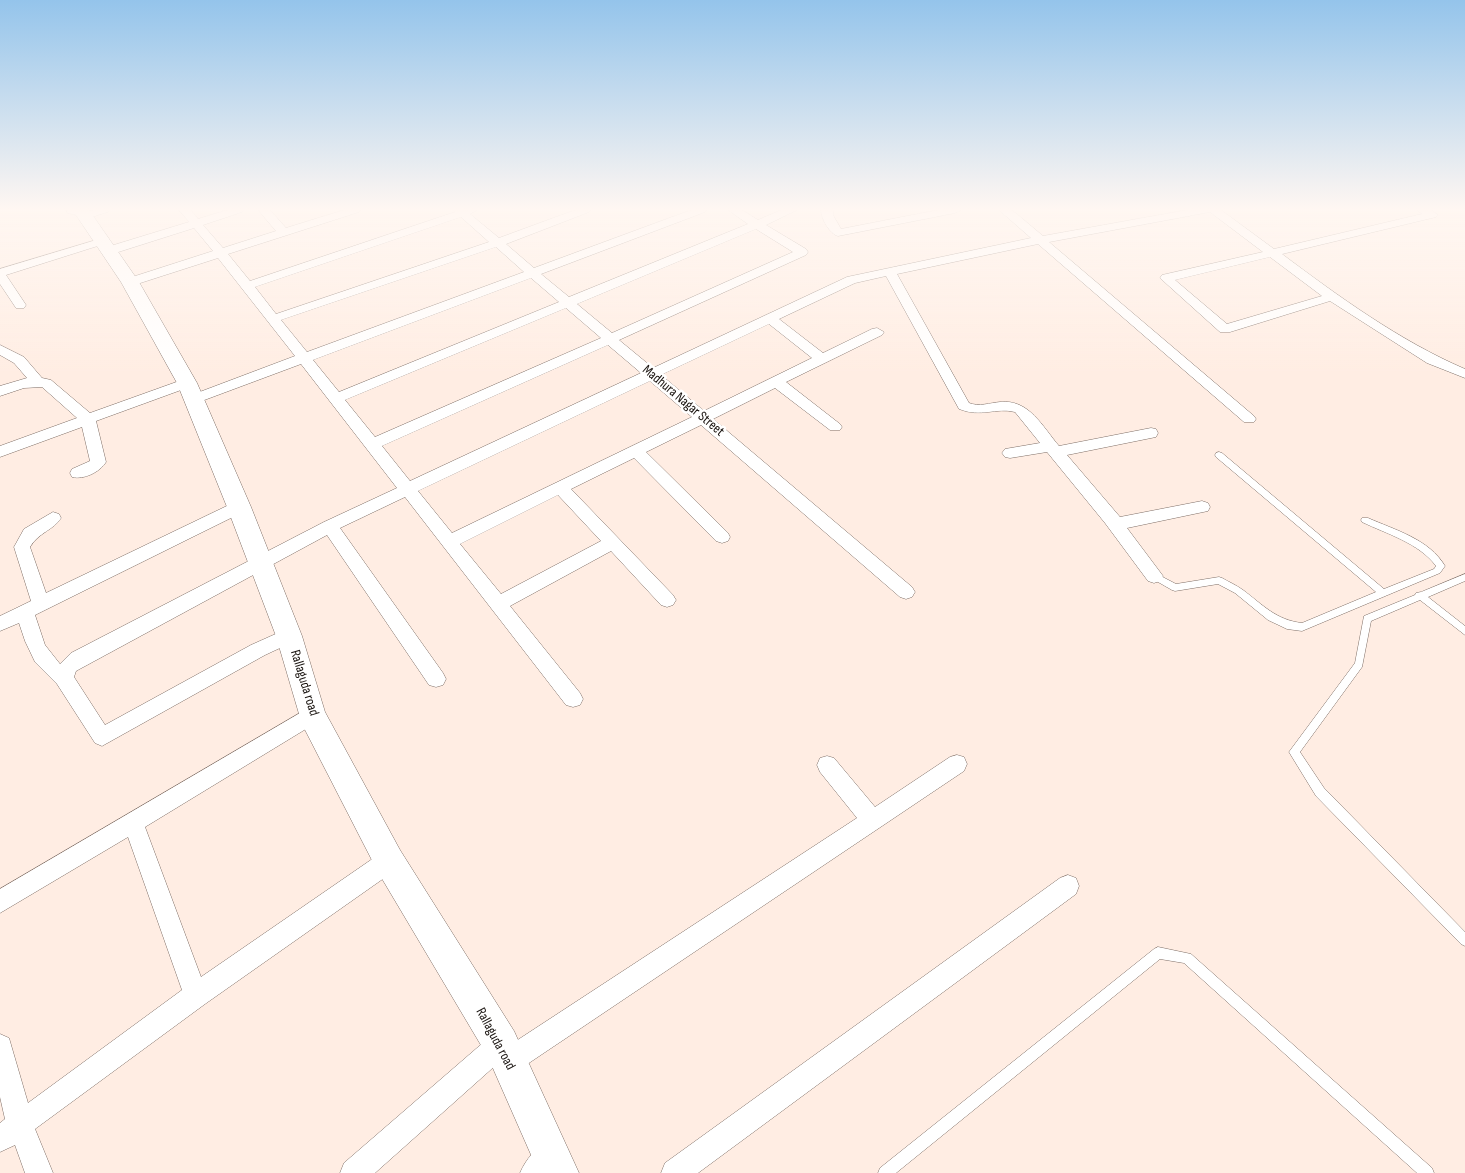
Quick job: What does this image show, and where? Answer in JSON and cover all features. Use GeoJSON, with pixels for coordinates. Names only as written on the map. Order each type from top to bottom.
{"type":"FeatureCollection","features":[{"type":"Feature","properties":{"kind":"main road","name":"Rallaguda road"},"geometry":{"type":"LineString","coordinates":[[118,265],[130,282],[191,391],[289,636],[312,715],[389,861],[505,1053],[548,1167]]}},
{"type":"Feature","properties":{"kind":"street"},"geometry":{"type":"LineString","coordinates":[[20,305],[0,274],[35,265]]}},
{"type":"Feature","properties":{"kind":"street"},"geometry":{"type":"LineString","coordinates":[[130,282],[184,265]]}},
{"type":"Feature","properties":{"kind":"street"},"geometry":{"type":"LineString","coordinates":[[230,265],[573,699]]}},
{"type":"Feature","properties":{"kind":"street"},"geometry":{"type":"LineString","coordinates":[[247,286],[309,265]]}},
{"type":"Feature","properties":{"kind":"street"},"geometry":{"type":"LineString","coordinates":[[273,319],[433,265]]}},
{"type":"Feature","properties":{"kind":"street","name":"Madhura Nagar Street"},"geometry":{"type":"LineString","coordinates":[[523,265],[906,592]]}},
{"type":"Feature","properties":{"kind":"street"},"geometry":{"type":"LineString","coordinates":[[0,452],[88,419],[304,359],[555,265]]}},
{"type":"Feature","properties":{"kind":"street"},"geometry":{"type":"LineString","coordinates":[[336,399],[658,265]]}},
{"type":"Feature","properties":{"kind":"street"},"geometry":{"type":"LineString","coordinates":[[372,444],[774,265]]}},
{"type":"Feature","properties":{"kind":"street"},"geometry":{"type":"LineString","coordinates":[[64,678],[68,666],[78,659],[330,526],[851,280],[924,265]]}},
{"type":"Feature","properties":{"kind":"street"},"geometry":{"type":"LineString","coordinates":[[1064,265],[1249,419]]}},
{"type":"Feature","properties":{"kind":"street"},"geometry":{"type":"LineString","coordinates":[[1220,265],[1166,278],[1225,329],[1332,296]]}},
{"type":"Feature","properties":{"kind":"street"},"geometry":{"type":"LineString","coordinates":[[1289,265],[1332,296],[1432,360],[1465,374]]}},
{"type":"Feature","properties":{"kind":"street"},"geometry":{"type":"LineString","coordinates":[[890,272],[964,406],[975,410],[1016,407],[1020,409],[1111,520],[1154,576]]}},
{"type":"Feature","properties":{"kind":"street"},"geometry":{"type":"LineString","coordinates":[[770,319],[822,358]]}},
{"type":"Feature","properties":{"kind":"street"},"geometry":{"type":"LineString","coordinates":[[449,542],[877,332]]}},
{"type":"Feature","properties":{"kind":"street"},"geometry":{"type":"LineString","coordinates":[[0,349],[19,360],[37,381]]}},
{"type":"Feature","properties":{"kind":"street"},"geometry":{"type":"LineString","coordinates":[[0,391],[37,381],[46,383],[88,419],[98,462],[96,465],[78,473]]}},
{"type":"Feature","properties":{"kind":"street"},"geometry":{"type":"LineString","coordinates":[[775,381],[835,427]]}},
{"type":"Feature","properties":{"kind":"street"},"geometry":{"type":"LineString","coordinates":[[1010,453],[1052,449],[1151,433]]}},
{"type":"Feature","properties":{"kind":"street"},"geometry":{"type":"LineString","coordinates":[[635,450],[722,537]]}},
{"type":"Feature","properties":{"kind":"street"},"geometry":{"type":"LineString","coordinates":[[559,487],[667,600]]}},
{"type":"Feature","properties":{"kind":"street"},"geometry":{"type":"LineString","coordinates":[[0,624],[239,507]]}},
{"type":"Feature","properties":{"kind":"street"},"geometry":{"type":"LineString","coordinates":[[1111,520],[1117,523],[1124,523],[1202,507]]}},
{"type":"Feature","properties":{"kind":"street"},"geometry":{"type":"LineString","coordinates":[[53,518],[30,533],[22,547],[33,608],[35,647],[44,662],[64,678],[102,737],[258,650],[289,636]]}},
{"type":"Feature","properties":{"kind":"street"},"geometry":{"type":"LineString","coordinates":[[330,526],[436,679]]}},
{"type":"Feature","properties":{"kind":"street"},"geometry":{"type":"LineString","coordinates":[[498,604],[613,542]]}},
{"type":"Feature","properties":{"kind":"street"},"geometry":{"type":"LineString","coordinates":[[0,902],[312,715]]}},
{"type":"Feature","properties":{"kind":"street"},"geometry":{"type":"LineString","coordinates":[[354,1173],[505,1053],[957,764]]}},
{"type":"Feature","properties":{"kind":"street"},"geometry":{"type":"LineString","coordinates":[[828,766],[872,820]]}},
{"type":"Feature","properties":{"kind":"street"},"geometry":{"type":"LineString","coordinates":[[133,822],[196,996]]}},
{"type":"Feature","properties":{"kind":"street"},"geometry":{"type":"LineString","coordinates":[[10,1132],[196,996],[389,861]]}},
{"type":"Feature","properties":{"kind":"street"},"geometry":{"type":"LineString","coordinates":[[675,1173],[1068,886]]}},
{"type":"Feature","properties":{"kind":"street"},"geometry":{"type":"LineString","coordinates":[[0,1047],[10,1132],[39,1173]]}},
{"type":"Feature","properties":{"kind":"lane"},"geometry":{"type":"LineString","coordinates":[[1219,455],[1383,593]]}},
{"type":"Feature","properties":{"kind":"lane"},"geometry":{"type":"LineString","coordinates":[[1154,576],[1175,588],[1219,580],[1238,591],[1271,617],[1288,625],[1302,627],[1437,571],[1441,566],[1436,558],[1420,547],[1365,520]]}},
{"type":"Feature","properties":{"kind":"lane"},"geometry":{"type":"LineString","coordinates":[[1465,577],[1419,595],[1367,619],[1359,664],[1294,752],[1320,792],[1465,940]]}},
{"type":"Feature","properties":{"kind":"lane"},"geometry":{"type":"LineString","coordinates":[[1419,595],[1465,631]]}},
{"type":"Feature","properties":{"kind":"lane"},"geometry":{"type":"LineString","coordinates":[[886,1173],[1158,954],[1187,958],[1427,1173]]}}]}
